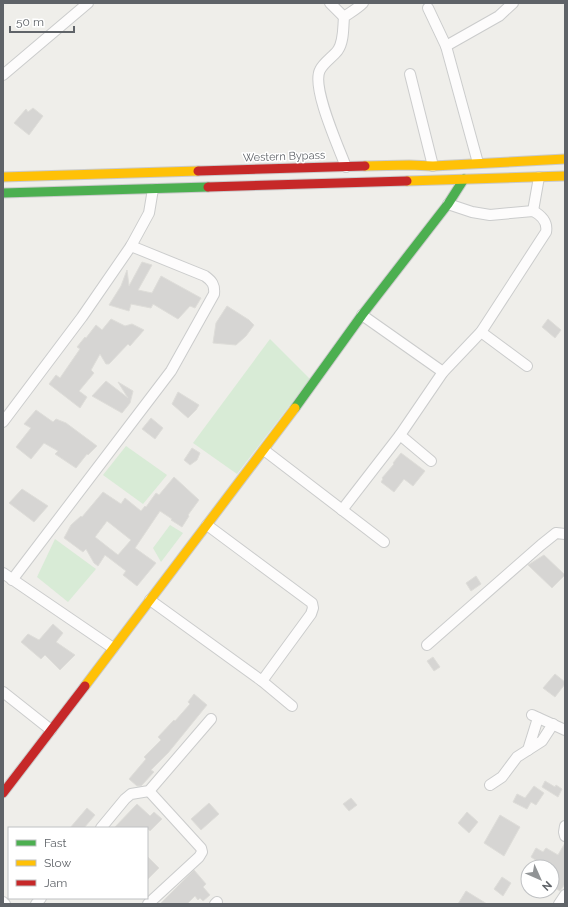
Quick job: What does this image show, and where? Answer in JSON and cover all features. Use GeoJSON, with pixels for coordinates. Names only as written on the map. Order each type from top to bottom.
{"type":"FeatureCollection","features":[{"type":"Feature","properties":{"kind":"main road","name":"Western Bypass"},"geometry":{"type":"LineString","coordinates":[[3,177],[409,165],[433,166],[565,159]]}},
{"type":"Feature","properties":{"kind":"main road"},"geometry":{"type":"LineString","coordinates":[[3,193],[565,176]]}},
{"type":"Feature","properties":{"kind":"main road"},"geometry":{"type":"LineString","coordinates":[[3,793],[264,450],[362,315],[448,204],[464,180]]}},
{"type":"Feature","properties":{"kind":"street"},"geometry":{"type":"LineString","coordinates":[[3,75],[88,3]]}},
{"type":"Feature","properties":{"kind":"street"},"geometry":{"type":"LineString","coordinates":[[330,3],[344,16]]}},
{"type":"Feature","properties":{"kind":"street"},"geometry":{"type":"LineString","coordinates":[[344,16],[354,11],[363,3]]}},
{"type":"Feature","properties":{"kind":"street"},"geometry":{"type":"LineString","coordinates":[[446,46],[499,16],[513,3]]}},
{"type":"Feature","properties":{"kind":"street"},"geometry":{"type":"LineString","coordinates":[[428,8],[446,46],[478,163]]}},
{"type":"Feature","properties":{"kind":"street"},"geometry":{"type":"LineString","coordinates":[[344,16],[341,43],[338,50],[320,70],[317,82],[320,98],[346,167]]}},
{"type":"Feature","properties":{"kind":"street"},"geometry":{"type":"LineString","coordinates":[[410,74],[433,166]]}},
{"type":"Feature","properties":{"kind":"street"},"geometry":{"type":"LineString","coordinates":[[533,211],[539,177]]}},
{"type":"Feature","properties":{"kind":"street"},"geometry":{"type":"LineString","coordinates":[[3,422],[82,317],[131,246],[149,213],[153,189]]}},
{"type":"Feature","properties":{"kind":"street"},"geometry":{"type":"LineString","coordinates":[[342,510],[400,435],[443,372],[481,332],[546,232],[546,223],[543,218],[533,211],[490,215],[472,212],[448,204]]}},
{"type":"Feature","properties":{"kind":"street"},"geometry":{"type":"LineString","coordinates":[[12,580],[171,371],[214,294],[215,287],[211,280],[205,276],[131,246]]}},
{"type":"Feature","properties":{"kind":"street"},"geometry":{"type":"LineString","coordinates":[[362,315],[443,372]]}},
{"type":"Feature","properties":{"kind":"street"},"geometry":{"type":"LineString","coordinates":[[481,332],[527,366]]}},
{"type":"Feature","properties":{"kind":"street"},"geometry":{"type":"LineString","coordinates":[[400,435],[431,461]]}},
{"type":"Feature","properties":{"kind":"street"},"geometry":{"type":"LineString","coordinates":[[264,450],[384,542]]}},
{"type":"Feature","properties":{"kind":"street"},"geometry":{"type":"LineString","coordinates":[[207,525],[312,603],[313,608],[311,614],[262,681]]}},
{"type":"Feature","properties":{"kind":"street"},"geometry":{"type":"LineString","coordinates":[[427,644],[556,533],[565,534]]}},
{"type":"Feature","properties":{"kind":"street"},"geometry":{"type":"LineString","coordinates":[[3,573],[113,648]]}},
{"type":"Feature","properties":{"kind":"street"},"geometry":{"type":"LineString","coordinates":[[150,600],[262,681],[292,706]]}},
{"type":"Feature","properties":{"kind":"street"},"geometry":{"type":"LineString","coordinates":[[3,692],[51,730]]}},
{"type":"Feature","properties":{"kind":"street"},"geometry":{"type":"LineString","coordinates":[[528,750],[535,716],[565,730]]}},
{"type":"Feature","properties":{"kind":"street"},"geometry":{"type":"LineString","coordinates":[[101,827],[125,798],[131,794],[149,790],[211,719]]}},
{"type":"Feature","properties":{"kind":"street"},"geometry":{"type":"LineString","coordinates":[[490,785],[502,777],[516,756],[542,741],[553,724]]}},
{"type":"Feature","properties":{"kind":"street"},"geometry":{"type":"LineString","coordinates":[[148,904],[199,857],[202,852],[149,790]]}},
{"type":"Feature","properties":{"kind":"street"},"geometry":{"type":"LineString","coordinates":[[565,826],[565,836]]}},
{"type":"Feature","properties":{"kind":"street"},"geometry":{"type":"LineString","coordinates":[[559,904],[565,895]]}},
{"type":"Feature","properties":{"kind":"green space"},"geometry":{"type":"Polygon","coordinates":[[[270,339],[310,379],[237,474],[193,443],[270,339]]]}},
{"type":"Feature","properties":{"kind":"green space"},"geometry":{"type":"Polygon","coordinates":[[[126,446],[167,475],[143,504],[103,475],[126,446]]]}},
{"type":"Feature","properties":{"kind":"green space"},"geometry":{"type":"Polygon","coordinates":[[[170,525],[183,533],[161,562],[153,548],[170,525]]]}},
{"type":"Feature","properties":{"kind":"green space"},"geometry":{"type":"Polygon","coordinates":[[[55,539],[96,569],[68,602],[37,577],[55,539]]]}},
{"type":"Feature","properties":{"kind":"building"},"geometry":{"type":"Polygon","coordinates":[[[33,108],[43,116],[29,135],[14,123],[26,109],[28,112],[33,108]]]}},
{"type":"Feature","properties":{"kind":"building"},"geometry":{"type":"Polygon","coordinates":[[[142,262],[152,265],[138,290],[152,293],[161,276],[201,298],[195,308],[190,306],[178,319],[153,304],[151,308],[131,304],[129,311],[109,305],[121,286],[127,270],[129,286],[142,262]]]}},
{"type":"Feature","properties":{"kind":"building"},"geometry":{"type":"Polygon","coordinates":[[[227,306],[249,320],[254,325],[246,336],[236,345],[213,343],[216,323],[227,306]]]}},
{"type":"Feature","properties":{"kind":"building"},"geometry":{"type":"Polygon","coordinates":[[[111,319],[125,326],[132,324],[144,330],[130,346],[128,344],[109,364],[106,364],[100,354],[91,370],[94,373],[79,391],[87,397],[80,408],[49,384],[56,375],[60,378],[80,349],[77,347],[96,325],[102,330],[111,319]]]}},
{"type":"Feature","properties":{"kind":"building"},"geometry":{"type":"Polygon","coordinates":[[[548,319],[561,330],[555,338],[542,327],[548,319]]]}},
{"type":"Feature","properties":{"kind":"building"},"geometry":{"type":"Polygon","coordinates":[[[106,381],[128,398],[118,382],[133,391],[130,403],[122,413],[92,396],[106,381]]]}},
{"type":"Feature","properties":{"kind":"building"},"geometry":{"type":"Polygon","coordinates":[[[178,392],[199,405],[188,418],[172,404],[178,392]]]}},
{"type":"Feature","properties":{"kind":"building"},"geometry":{"type":"Polygon","coordinates":[[[36,410],[53,422],[56,419],[66,423],[97,446],[88,455],[87,454],[76,468],[55,454],[58,451],[44,443],[31,459],[16,447],[31,428],[24,424],[36,410]]]}},
{"type":"Feature","properties":{"kind":"building"},"geometry":{"type":"Polygon","coordinates":[[[151,418],[163,428],[155,439],[142,429],[151,418]]]}},
{"type":"Feature","properties":{"kind":"building"},"geometry":{"type":"Polygon","coordinates":[[[192,448],[200,453],[197,460],[190,465],[184,460],[192,448]]]}},
{"type":"Feature","properties":{"kind":"building"},"geometry":{"type":"Polygon","coordinates":[[[401,453],[425,471],[413,486],[404,479],[394,492],[381,482],[383,479],[382,478],[401,453]]]}},
{"type":"Feature","properties":{"kind":"building"},"geometry":{"type":"Polygon","coordinates":[[[174,477],[199,500],[188,515],[189,516],[182,527],[160,511],[135,548],[156,563],[137,586],[123,575],[126,571],[105,555],[98,566],[94,563],[86,549],[83,552],[64,538],[71,525],[81,516],[82,517],[103,492],[121,504],[125,498],[141,511],[145,506],[146,507],[156,493],[159,495],[174,477]],[[107,521],[95,537],[118,555],[131,540],[107,521]]]}},
{"type":"Feature","properties":{"kind":"building"},"geometry":{"type":"Polygon","coordinates":[[[22,489],[48,506],[34,522],[9,503],[22,489]]]}},
{"type":"Feature","properties":{"kind":"building"},"geometry":{"type":"Polygon","coordinates":[[[544,555],[565,575],[552,588],[528,565],[544,555]]]}},
{"type":"Feature","properties":{"kind":"building"},"geometry":{"type":"Polygon","coordinates":[[[476,576],[481,584],[471,591],[466,583],[476,576]]]}},
{"type":"Feature","properties":{"kind":"building"},"geometry":{"type":"Polygon","coordinates":[[[53,624],[63,633],[56,642],[75,655],[60,670],[45,655],[41,659],[21,642],[28,634],[39,640],[53,624]]]}},
{"type":"Feature","properties":{"kind":"building"},"geometry":{"type":"Polygon","coordinates":[[[433,657],[440,667],[434,671],[427,661],[433,657]]]}},
{"type":"Feature","properties":{"kind":"building"},"geometry":{"type":"Polygon","coordinates":[[[555,674],[565,682],[565,684],[555,697],[543,688],[555,674]]]}},
{"type":"Feature","properties":{"kind":"building"},"geometry":{"type":"Polygon","coordinates":[[[194,694],[207,705],[168,753],[151,770],[154,772],[141,786],[137,786],[129,779],[146,759],[144,757],[161,740],[158,737],[190,704],[188,702],[194,694]]]}},
{"type":"Feature","properties":{"kind":"building"},"geometry":{"type":"Polygon","coordinates":[[[545,781],[562,789],[558,797],[542,787],[545,781]]]}},
{"type":"Feature","properties":{"kind":"building"},"geometry":{"type":"Polygon","coordinates":[[[534,786],[544,793],[536,805],[531,802],[527,809],[513,802],[517,794],[525,798],[534,786]]]}},
{"type":"Feature","properties":{"kind":"building"},"geometry":{"type":"Polygon","coordinates":[[[351,798],[357,805],[349,811],[343,804],[351,798]]]}},
{"type":"Feature","properties":{"kind":"building"},"geometry":{"type":"Polygon","coordinates":[[[209,803],[219,814],[201,830],[191,819],[209,803]]]}},
{"type":"Feature","properties":{"kind":"building"},"geometry":{"type":"Polygon","coordinates":[[[137,804],[150,816],[154,812],[162,819],[150,831],[148,827],[115,827],[137,804]]]}},
{"type":"Feature","properties":{"kind":"building"},"geometry":{"type":"Polygon","coordinates":[[[87,808],[95,815],[85,827],[71,827],[87,808]]]}},
{"type":"Feature","properties":{"kind":"building"},"geometry":{"type":"Polygon","coordinates":[[[467,812],[478,822],[469,833],[458,823],[467,812]]]}},
{"type":"Feature","properties":{"kind":"building"},"geometry":{"type":"Polygon","coordinates":[[[500,815],[520,827],[504,856],[484,843],[500,815]]]}},
{"type":"Feature","properties":{"kind":"building"},"geometry":{"type":"Polygon","coordinates":[[[565,843],[565,884],[560,891],[560,859],[534,859],[531,857],[536,848],[543,852],[546,848],[558,855],[565,843]]]}},
{"type":"Feature","properties":{"kind":"building"},"geometry":{"type":"Polygon","coordinates":[[[148,857],[159,868],[148,879],[148,857]]]}},
{"type":"Feature","properties":{"kind":"building"},"geometry":{"type":"Polygon","coordinates":[[[194,870],[206,884],[203,887],[210,895],[203,901],[200,898],[198,900],[195,896],[187,904],[160,904],[194,870]]]}},
{"type":"Feature","properties":{"kind":"building"},"geometry":{"type":"Polygon","coordinates":[[[502,877],[511,883],[503,896],[494,889],[502,877]]]}},
{"type":"Feature","properties":{"kind":"building"},"geometry":{"type":"Polygon","coordinates":[[[466,891],[487,904],[458,904],[466,891]]]}},
{"type":"Feature","properties":{"kind":"traffic: fast"},"geometry":{"type":"LineString","coordinates":[[295,408],[362,315],[448,204],[464,179]]}},
{"type":"Feature","properties":{"kind":"traffic: fast"},"geometry":{"type":"LineString","coordinates":[[3,193],[208,187]]}},
{"type":"Feature","properties":{"kind":"traffic: slow"},"geometry":{"type":"LineString","coordinates":[[365,166],[433,166],[565,159]]}},
{"type":"Feature","properties":{"kind":"traffic: slow"},"geometry":{"type":"LineString","coordinates":[[3,177],[198,171]]}},
{"type":"Feature","properties":{"kind":"traffic: slow"},"geometry":{"type":"LineString","coordinates":[[407,181],[565,176]]}},
{"type":"Feature","properties":{"kind":"traffic: slow"},"geometry":{"type":"LineString","coordinates":[[85,686],[295,408]]}},
{"type":"Feature","properties":{"kind":"traffic: jam"},"geometry":{"type":"LineString","coordinates":[[198,171],[365,166]]}},
{"type":"Feature","properties":{"kind":"traffic: jam"},"geometry":{"type":"LineString","coordinates":[[208,187],[407,181]]}},
{"type":"Feature","properties":{"kind":"traffic: jam"},"geometry":{"type":"LineString","coordinates":[[3,793],[85,686]]}}]}
